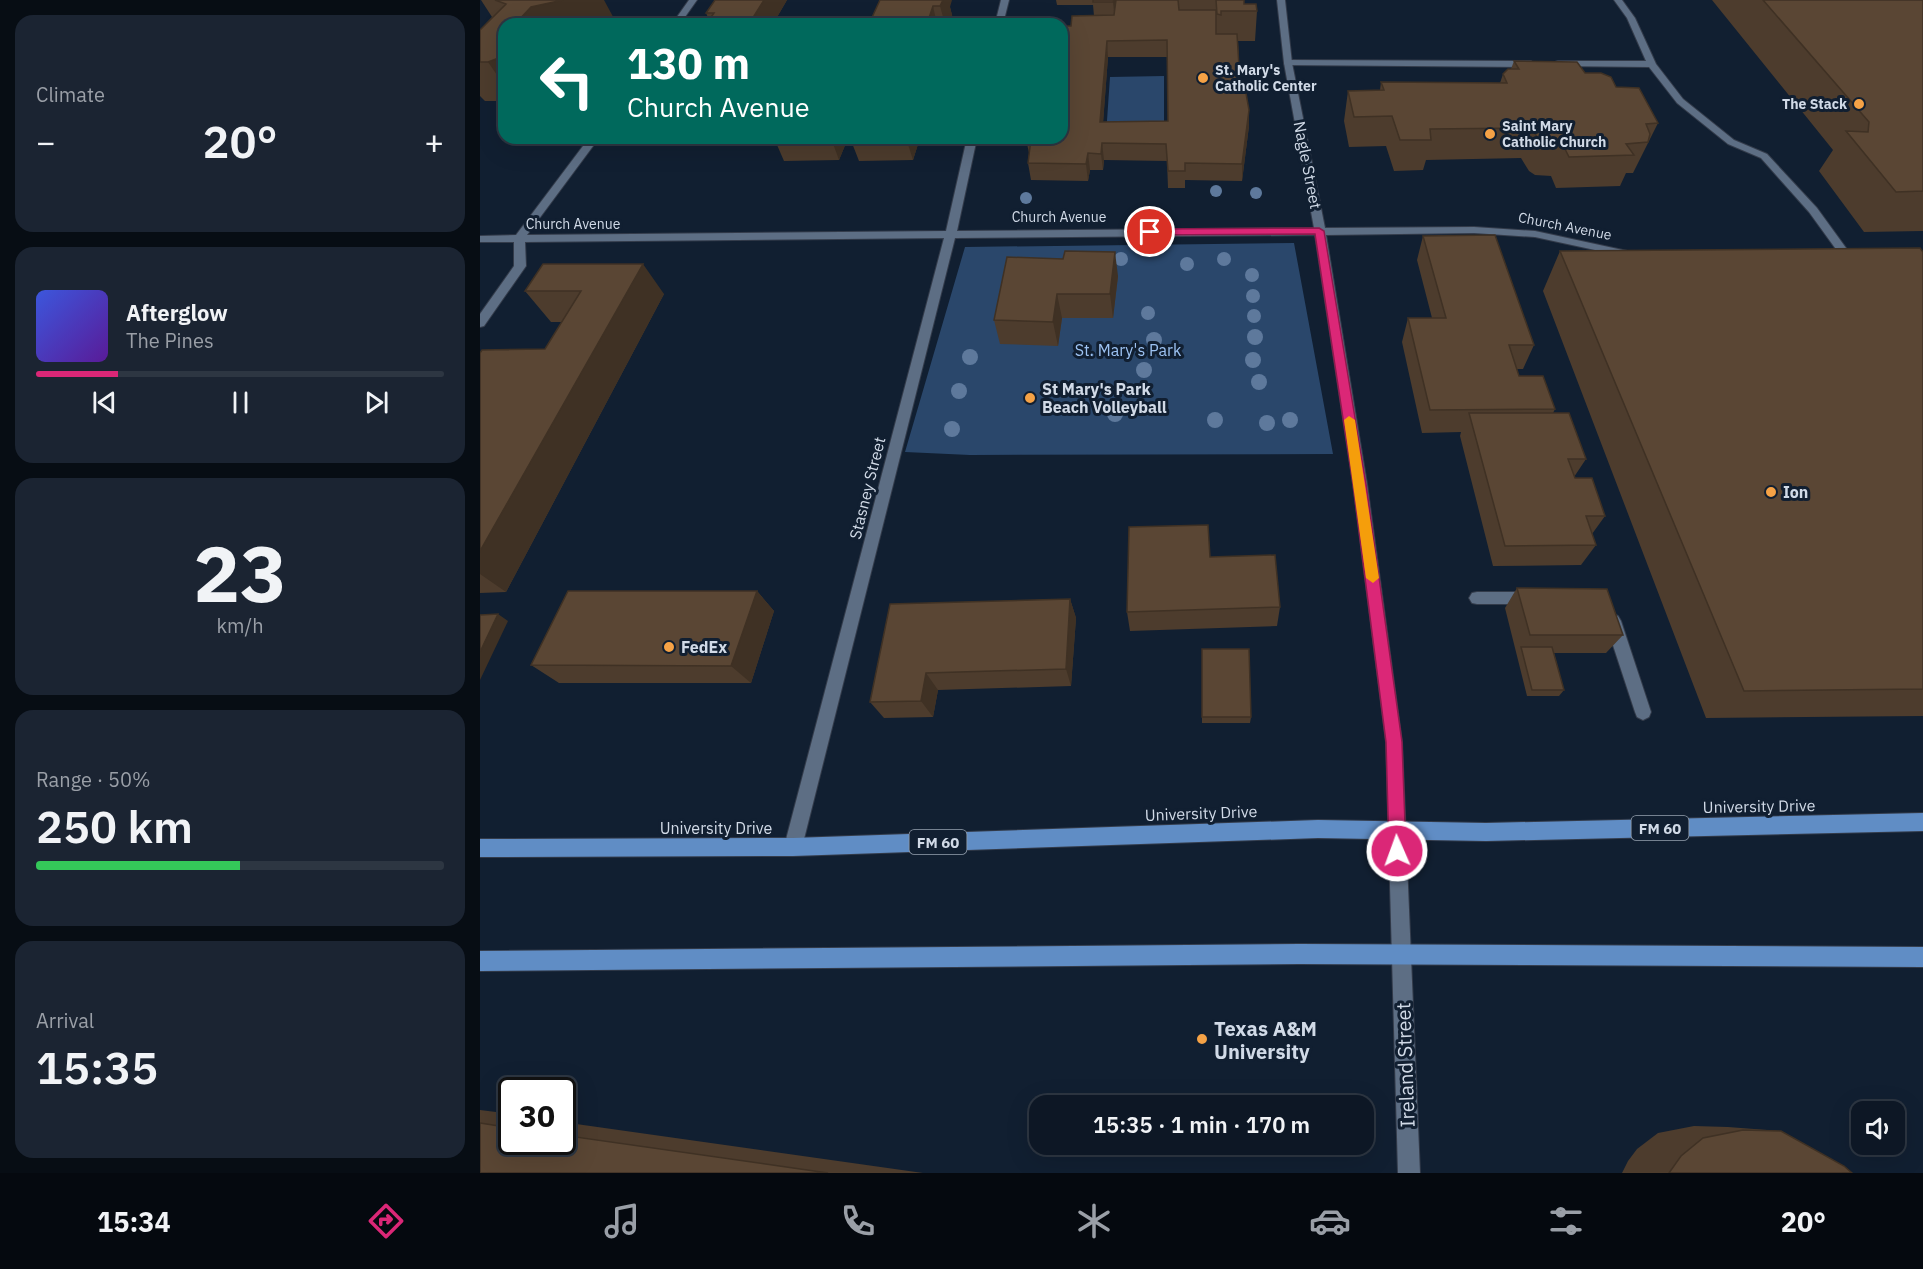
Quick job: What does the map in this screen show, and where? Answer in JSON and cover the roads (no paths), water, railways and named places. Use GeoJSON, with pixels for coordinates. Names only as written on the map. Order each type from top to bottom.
{"type":"FeatureCollection","features":[{"type":"Feature","properties":{"kind":"main road","name":"University Drive"},"geometry":{"type":"LineString","coordinates":[[480,848],[793,847],[1318,829],[1485,832],[1923,822]]}},
{"type":"Feature","properties":{"kind":"main road"},"geometry":{"type":"LineString","coordinates":[[480,961],[1264,954],[1923,957]]}},
{"type":"Feature","properties":{"kind":"street"},"geometry":{"type":"LineString","coordinates":[[680,18],[693,0]]}},
{"type":"Feature","properties":{"kind":"street"},"geometry":{"type":"LineString","coordinates":[[1000,18],[1005,0]]}},
{"type":"Feature","properties":{"kind":"street","name":"Nagle Street"},"geometry":{"type":"LineString","coordinates":[[1281,0],[1288,63],[1319,231],[1376,599],[1394,742],[1401,956]]}},
{"type":"Feature","properties":{"kind":"street"},"geometry":{"type":"LineString","coordinates":[[1618,0],[1631,18],[1652,64],[1680,101],[1731,142],[1764,156],[1814,210],[1849,261]]}},
{"type":"Feature","properties":{"kind":"street"},"geometry":{"type":"LineString","coordinates":[[1288,63],[1652,64]]}},
{"type":"Feature","properties":{"kind":"street"},"geometry":{"type":"LineString","coordinates":[[480,323],[520,266],[519,239],[590,144]]}},
{"type":"Feature","properties":{"kind":"street","name":"Stasney Street"},"geometry":{"type":"LineString","coordinates":[[793,847],[951,233],[971,144]]}},
{"type":"Feature","properties":{"kind":"street","name":"Church Avenue"},"geometry":{"type":"LineString","coordinates":[[480,239],[951,233],[1508,231],[1640,256]]}},
{"type":"Feature","properties":{"kind":"street"},"geometry":{"type":"LineString","coordinates":[[1478,598],[1547,598]]}},
{"type":"Feature","properties":{"kind":"street"},"geometry":{"type":"LineString","coordinates":[[1609,608],[1643,712]]}},
{"type":"Feature","properties":{"kind":"street","name":"Ireland Street"},"geometry":{"type":"LineString","coordinates":[[1401,956],[1409,1173]]}},
{"type":"Feature","properties":{"kind":"place","name":"St. Mary's Catholic Center"},"geometry":{"type":"Point","coordinates":[1203,78]}},
{"type":"Feature","properties":{"kind":"place","name":"The Stack"},"geometry":{"type":"Point","coordinates":[1859,104]}},
{"type":"Feature","properties":{"kind":"place","name":"Saint Mary Catholic Church"},"geometry":{"type":"Point","coordinates":[1490,134]}},
{"type":"Feature","properties":{"kind":"place","name":"St Mary's Park Beach Volleyball"},"geometry":{"type":"Point","coordinates":[1030,398]}},
{"type":"Feature","properties":{"kind":"place","name":"Ion"},"geometry":{"type":"Point","coordinates":[1771,492]}},
{"type":"Feature","properties":{"kind":"place","name":"FedEx"},"geometry":{"type":"Point","coordinates":[669,647]}},
{"type":"Feature","properties":{"kind":"place","name":"Texas A&M University"},"geometry":{"type":"Point","coordinates":[1202,1039]}},
{"type":"Feature","properties":{"kind":"park label","name":"St. Mary's Park"},"geometry":{"type":"Point","coordinates":[1128,350]}}]}
